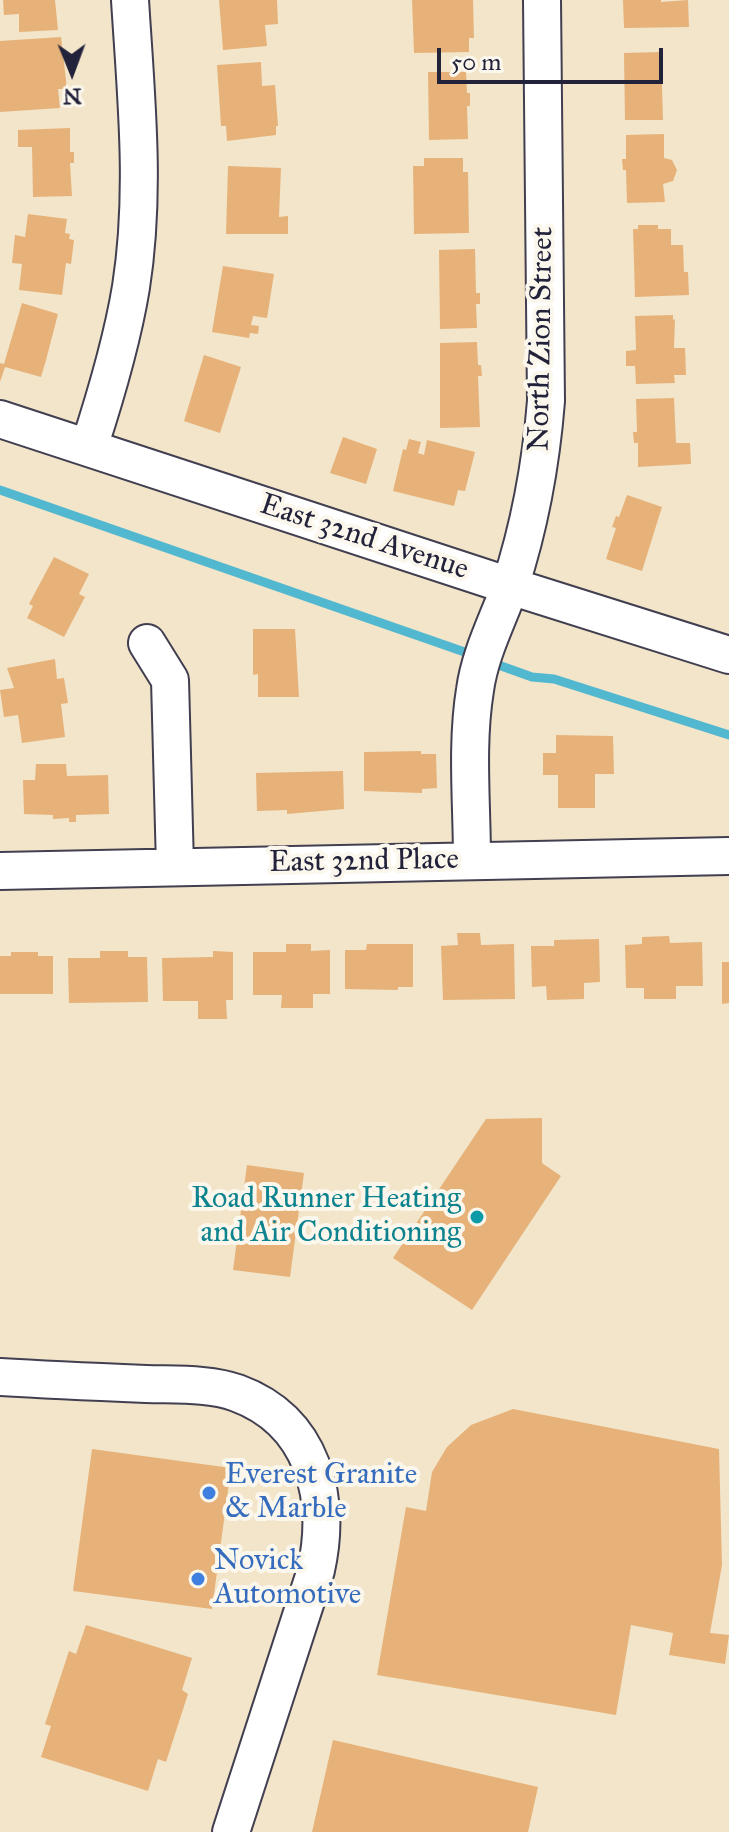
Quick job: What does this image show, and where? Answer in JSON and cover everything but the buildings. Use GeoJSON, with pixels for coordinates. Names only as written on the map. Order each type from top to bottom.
{"type":"FeatureCollection","features":[{"type":"Feature","properties":{"kind":"street"},"geometry":{"type":"LineString","coordinates":[[89,447],[123,329],[138,214],[139,139],[130,0]]}},
{"type":"Feature","properties":{"kind":"street","name":"North Zion Street"},"geometry":{"type":"LineString","coordinates":[[472,860],[475,689],[485,651],[510,586],[531,512],[542,457],[546,401],[542,0]]}},
{"type":"Feature","properties":{"kind":"street","name":"East 32nd Avenue"},"geometry":{"type":"LineString","coordinates":[[0,419],[729,655]]}},
{"type":"Feature","properties":{"kind":"street"},"geometry":{"type":"LineString","coordinates":[[147,643],[170,680],[175,866]]}},
{"type":"Feature","properties":{"kind":"street","name":"East 32nd Place"},"geometry":{"type":"LineString","coordinates":[[0,871],[729,856]]}},
{"type":"Feature","properties":{"kind":"street"},"geometry":{"type":"LineString","coordinates":[[0,1377],[221,1389],[264,1406],[297,1437],[307,1455],[318,1483],[323,1524],[316,1570],[231,1832]]}},
{"type":"Feature","properties":{"kind":"waterway"},"geometry":{"type":"LineString","coordinates":[[0,490],[476,656]]}},
{"type":"Feature","properties":{"kind":"waterway"},"geometry":{"type":"LineString","coordinates":[[490,662],[532,677],[554,679],[729,735]]}},
{"type":"Feature","properties":{"kind":"place","name":"Road Runner Heating and Air Conditioning"},"geometry":{"type":"Point","coordinates":[477,1217]}},
{"type":"Feature","properties":{"kind":"place","name":"Everest Granite & Marble"},"geometry":{"type":"Point","coordinates":[209,1493]}},
{"type":"Feature","properties":{"kind":"place","name":"Novick Automotive"},"geometry":{"type":"Point","coordinates":[198,1579]}}]}
